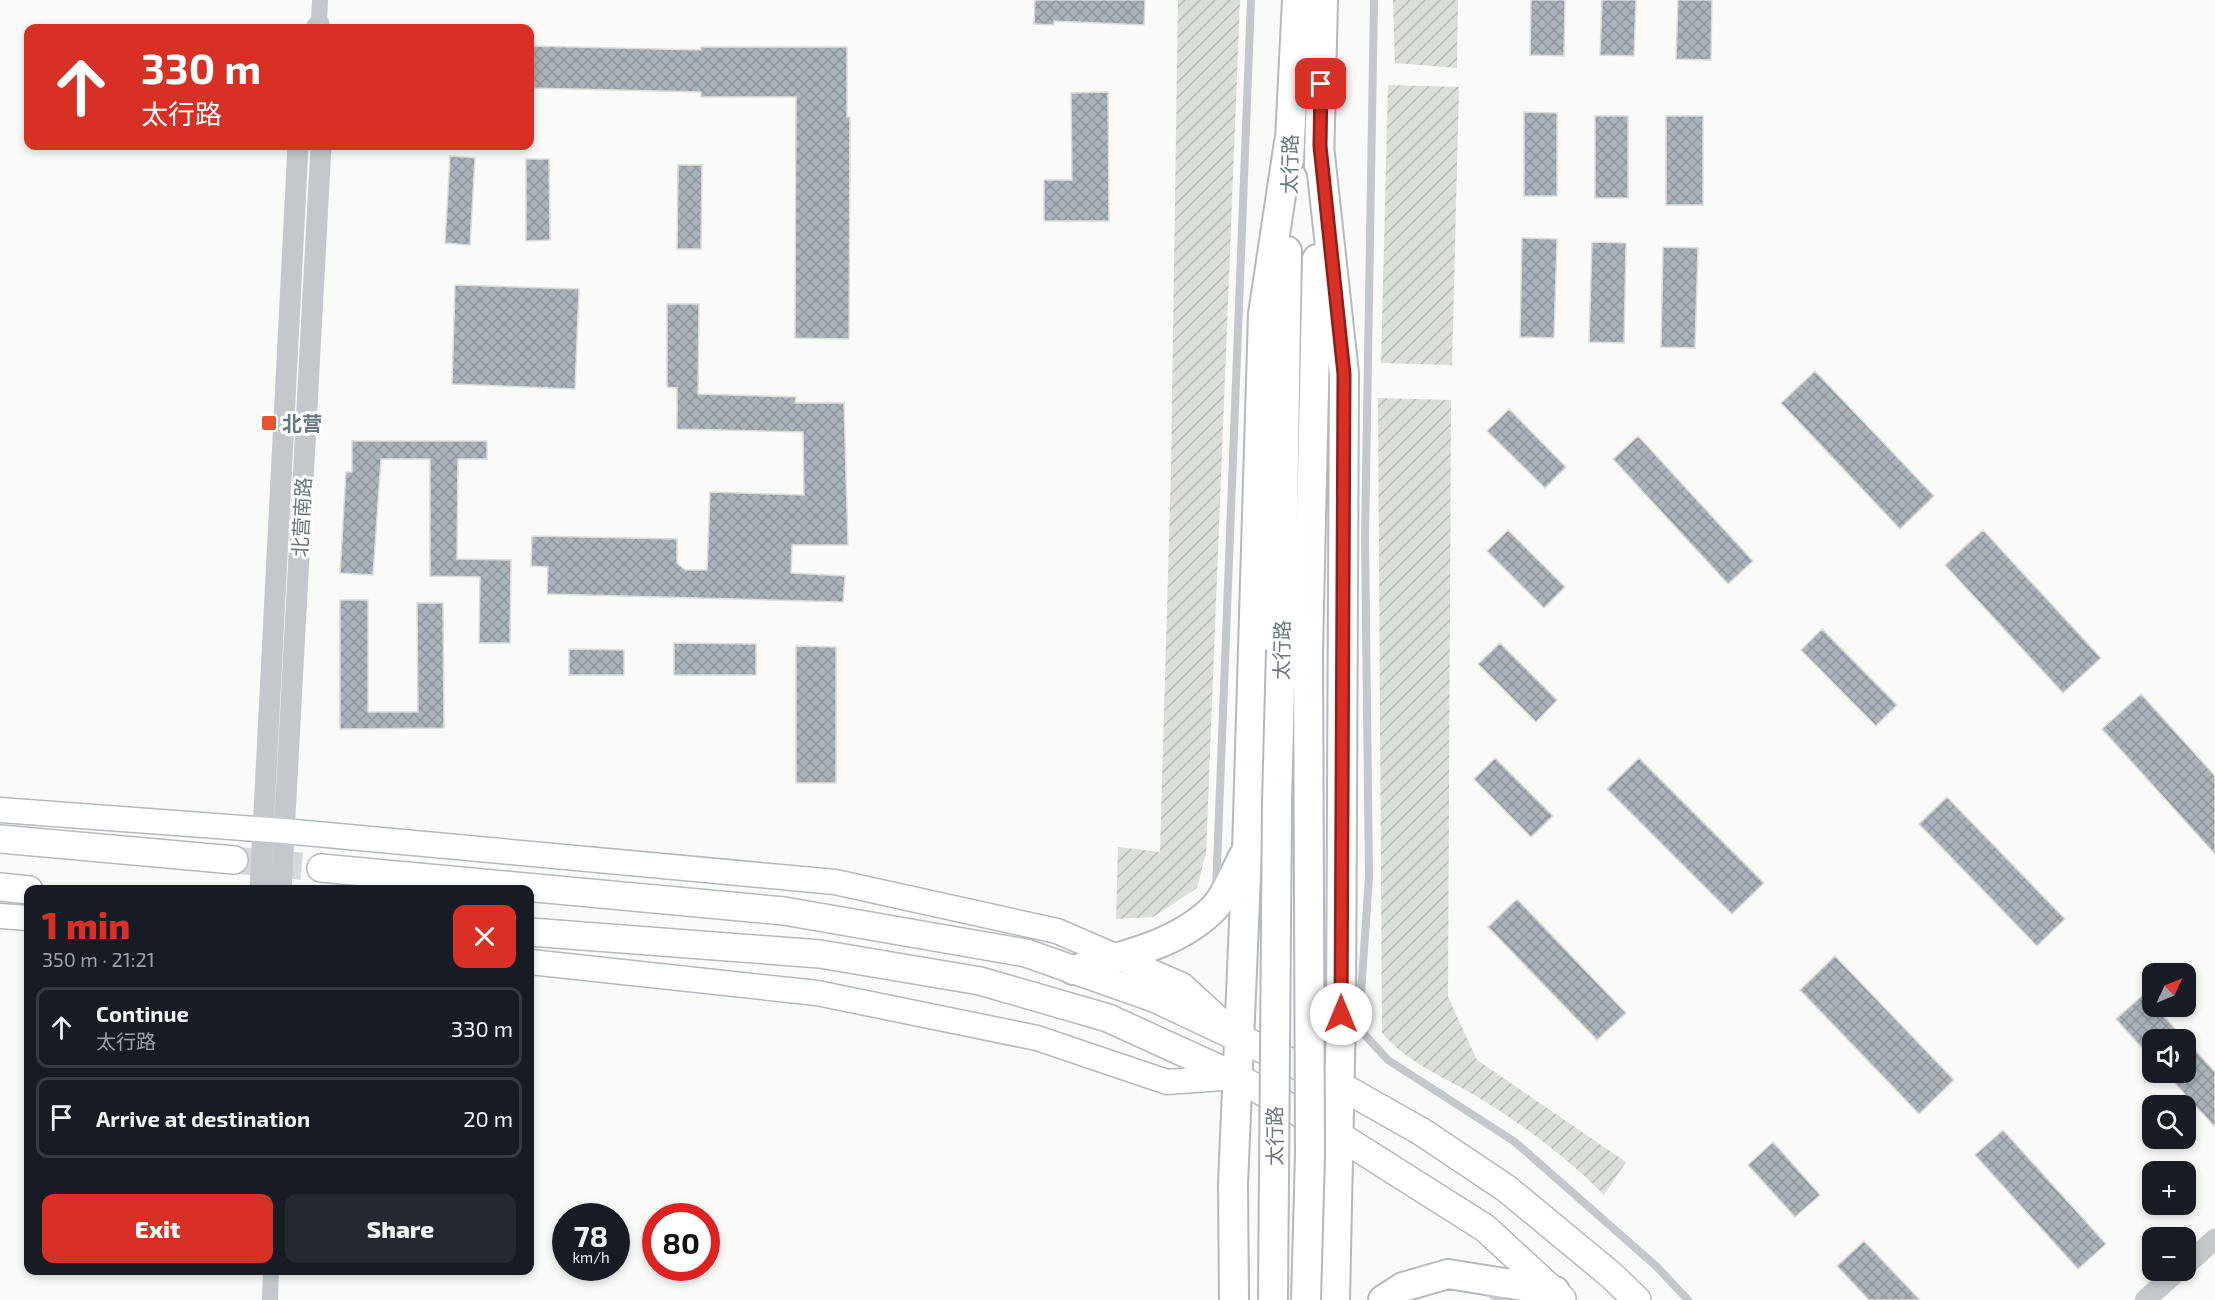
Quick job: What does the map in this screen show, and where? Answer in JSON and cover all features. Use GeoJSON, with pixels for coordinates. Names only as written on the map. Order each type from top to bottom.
{"type":"FeatureCollection","features":[{"type":"Feature","properties":{"kind":"highway","name":"太行路"},"geometry":{"type":"LineString","coordinates":[[1297,0],[1289,142],[1295,650],[1310,1155],[1306,1300]]}},
{"type":"Feature","properties":{"kind":"highway","name":"太行路"},"geometry":{"type":"LineString","coordinates":[[1273,1300],[1277,801],[1295,650],[1320,146],[1323,0]]}},
{"type":"Feature","properties":{"kind":"highway"},"geometry":{"type":"LineString","coordinates":[[1234,1300],[1233,1184],[1247,851],[1263,314],[1289,142]]}},
{"type":"Feature","properties":{"kind":"highway"},"geometry":{"type":"LineString","coordinates":[[1320,146],[1344,374],[1339,1085],[1335,1300]]}},
{"type":"Feature","properties":{"kind":"highway"},"geometry":{"type":"LineString","coordinates":[[1073,970],[1145,949],[1186,929],[1215,906],[1247,851]]}},
{"type":"Feature","properties":{"kind":"highway"},"geometry":{"type":"LineString","coordinates":[[1383,1300],[1403,1287],[1448,1274],[1559,1295]]}},
{"type":"Feature","properties":{"kind":"main road"},"geometry":{"type":"LineString","coordinates":[[0,810],[274,830],[835,882],[1057,931],[1182,985],[1239,1038]]}},
{"type":"Feature","properties":{"kind":"main road"},"geometry":{"type":"LineString","coordinates":[[0,838],[234,860]]}},
{"type":"Feature","properties":{"kind":"main road"},"geometry":{"type":"LineString","coordinates":[[321,868],[504,885]]}},
{"type":"Feature","properties":{"kind":"main road"},"geometry":{"type":"LineString","coordinates":[[0,887],[24,889]]}},
{"type":"Feature","properties":{"kind":"main road"},"geometry":{"type":"LineString","coordinates":[[534,888],[784,911],[1026,953],[1154,998],[1339,1085],[1422,1132],[1507,1189],[1611,1275],[1636,1300]]}},
{"type":"Feature","properties":{"kind":"main road"},"geometry":{"type":"LineString","coordinates":[[0,916],[24,918]]}},
{"type":"Feature","properties":{"kind":"main road"},"geometry":{"type":"LineString","coordinates":[[534,932],[820,954],[980,981],[1108,1018],[1238,1077],[1338,1135],[1485,1228],[1559,1295]]}},
{"type":"Feature","properties":{"kind":"main road"},"geometry":{"type":"LineString","coordinates":[[534,962],[817,993],[1037,1038],[1167,1082],[1238,1077]]}},
{"type":"Feature","properties":{"kind":"street"},"geometry":{"type":"LineString","coordinates":[[319,24],[320,0]]}},
{"type":"Feature","properties":{"kind":"street","name":"北营南路"},"geometry":{"type":"LineString","coordinates":[[280,885],[274,830],[298,150]]}},
{"type":"Feature","properties":{"kind":"street","name":"北营南路"},"geometry":{"type":"LineString","coordinates":[[261,885],[274,830],[321,150]]}},
{"type":"Feature","properties":{"kind":"street"},"geometry":{"type":"LineString","coordinates":[[2196,1256],[2215,1239]]}},
{"type":"Feature","properties":{"kind":"street"},"geometry":{"type":"LineString","coordinates":[[270,1300],[271,1275]]}},
{"type":"Feature","properties":{"kind":"street"},"geometry":{"type":"LineString","coordinates":[[2145,1300],[2167,1281]]}},
{"type":"Feature","properties":{"kind":"lane"},"geometry":{"type":"LineString","coordinates":[[1215,906],[1251,0]]}},
{"type":"Feature","properties":{"kind":"lane"},"geometry":{"type":"LineString","coordinates":[[1374,0],[1365,537],[1369,877],[1362,993],[1364,1034],[1388,1060],[1515,1142],[1656,1266],[1688,1300]]}},
{"type":"Feature","properties":{"kind":"lane"},"geometry":{"type":"LineString","coordinates":[[1420,1282],[1479,1286],[1502,1300]]}},
{"type":"Feature","properties":{"kind":"shaded area"},"geometry":{"type":"Polygon","coordinates":[[[1178,0],[1240,0],[1206,853],[1197,888],[1153,917],[1116,919],[1118,847],[1160,852],[1171,470],[1178,0]]]}},
{"type":"Feature","properties":{"kind":"shaded area"},"geometry":{"type":"Polygon","coordinates":[[[1393,0],[1458,0],[1457,68],[1395,63],[1393,0]]]}},
{"type":"Feature","properties":{"kind":"shaded area"},"geometry":{"type":"Polygon","coordinates":[[[1388,85],[1459,87],[1452,365],[1381,363],[1388,85]]]}},
{"type":"Feature","properties":{"kind":"shaded area"},"geometry":{"type":"Polygon","coordinates":[[[1378,398],[1451,400],[1448,997],[1477,1060],[1626,1162],[1604,1195],[1536,1136],[1478,1097],[1406,1055],[1382,1033],[1378,398]]]}},
{"type":"Feature","properties":{"kind":"building"},"geometry":{"type":"Polygon","coordinates":[[[1035,0],[1145,0],[1144,25],[1054,21],[1054,25],[1034,24],[1035,0]]]}},
{"type":"Feature","properties":{"kind":"building"},"geometry":{"type":"Polygon","coordinates":[[[1531,0],[1565,0],[1564,56],[1530,55],[1531,0]]]}},
{"type":"Feature","properties":{"kind":"building"},"geometry":{"type":"Polygon","coordinates":[[[1602,0],[1636,0],[1634,56],[1600,55],[1602,0]]]}},
{"type":"Feature","properties":{"kind":"building"},"geometry":{"type":"Polygon","coordinates":[[[1678,0],[1712,0],[1711,60],[1676,59],[1678,0]]]}},
{"type":"Feature","properties":{"kind":"building"},"geometry":{"type":"Polygon","coordinates":[[[534,46],[701,50],[701,47],[847,47],[847,117],[850,117],[849,339],[795,338],[796,97],[701,97],[701,92],[534,88],[534,46]]]}},
{"type":"Feature","properties":{"kind":"building"},"geometry":{"type":"Polygon","coordinates":[[[1108,92],[1109,221],[1044,221],[1044,180],[1072,180],[1071,93],[1108,92]]]}},
{"type":"Feature","properties":{"kind":"building"},"geometry":{"type":"Polygon","coordinates":[[[1524,112],[1557,113],[1557,196],[1524,196],[1524,112]]]}},
{"type":"Feature","properties":{"kind":"building"},"geometry":{"type":"Polygon","coordinates":[[[1595,116],[1628,116],[1628,198],[1595,198],[1595,116]]]}},
{"type":"Feature","properties":{"kind":"building"},"geometry":{"type":"Polygon","coordinates":[[[1666,116],[1703,116],[1703,205],[1666,205],[1666,116]]]}},
{"type":"Feature","properties":{"kind":"building"},"geometry":{"type":"Polygon","coordinates":[[[450,156],[475,158],[470,245],[445,243],[450,156]]]}},
{"type":"Feature","properties":{"kind":"building"},"geometry":{"type":"Polygon","coordinates":[[[526,159],[549,159],[550,240],[526,241],[526,159]]]}},
{"type":"Feature","properties":{"kind":"building"},"geometry":{"type":"Polygon","coordinates":[[[678,165],[702,165],[701,249],[677,249],[678,165]]]}},
{"type":"Feature","properties":{"kind":"building"},"geometry":{"type":"Polygon","coordinates":[[[1522,238],[1557,239],[1554,338],[1520,337],[1522,238]]]}},
{"type":"Feature","properties":{"kind":"building"},"geometry":{"type":"Polygon","coordinates":[[[1592,242],[1626,243],[1624,343],[1589,342],[1592,242]]]}},
{"type":"Feature","properties":{"kind":"building"},"geometry":{"type":"Polygon","coordinates":[[[1663,247],[1698,248],[1695,348],[1661,347],[1663,247]]]}},
{"type":"Feature","properties":{"kind":"building"},"geometry":{"type":"Polygon","coordinates":[[[455,285],[579,289],[575,389],[452,384],[455,285]]]}},
{"type":"Feature","properties":{"kind":"building"},"geometry":{"type":"Polygon","coordinates":[[[667,304],[699,304],[698,394],[796,397],[795,403],[844,403],[848,545],[792,545],[791,573],[845,576],[843,602],[547,594],[548,567],[531,566],[532,536],[677,539],[677,563],[685,570],[707,570],[710,492],[804,495],[803,432],[677,429],[677,388],[667,387],[667,304]]]}},
{"type":"Feature","properties":{"kind":"building"},"geometry":{"type":"Polygon","coordinates":[[[1815,371],[1934,496],[1900,529],[1781,403],[1815,371]]]}},
{"type":"Feature","properties":{"kind":"building"},"geometry":{"type":"Polygon","coordinates":[[[1509,409],[1566,467],[1545,488],[1487,431],[1509,409]]]}},
{"type":"Feature","properties":{"kind":"building"},"geometry":{"type":"Polygon","coordinates":[[[1638,436],[1753,561],[1728,584],[1613,459],[1638,436]]]}},
{"type":"Feature","properties":{"kind":"building"},"geometry":{"type":"Polygon","coordinates":[[[352,441],[487,441],[487,459],[458,459],[457,559],[511,560],[510,643],[479,643],[480,577],[430,576],[430,459],[381,459],[373,575],[340,573],[346,472],[352,472],[352,441]]]}},
{"type":"Feature","properties":{"kind":"building"},"geometry":{"type":"Polygon","coordinates":[[[1508,530],[1565,587],[1544,608],[1487,551],[1508,530]]]}},
{"type":"Feature","properties":{"kind":"building"},"geometry":{"type":"Polygon","coordinates":[[[1983,530],[2101,658],[2063,693],[1945,565],[1983,530]]]}},
{"type":"Feature","properties":{"kind":"building"},"geometry":{"type":"Polygon","coordinates":[[[340,600],[368,600],[368,712],[418,712],[417,603],[443,603],[444,728],[340,729],[340,600]]]}},
{"type":"Feature","properties":{"kind":"building"},"geometry":{"type":"Polygon","coordinates":[[[1822,629],[1897,705],[1876,726],[1801,650],[1822,629]]]}},
{"type":"Feature","properties":{"kind":"building"},"geometry":{"type":"Polygon","coordinates":[[[674,643],[756,644],[756,675],[674,675],[674,643]]]}},
{"type":"Feature","properties":{"kind":"building"},"geometry":{"type":"Polygon","coordinates":[[[1500,643],[1557,700],[1536,722],[1478,664],[1500,643]]]}},
{"type":"Feature","properties":{"kind":"building"},"geometry":{"type":"Polygon","coordinates":[[[796,646],[836,647],[836,783],[796,783],[796,646]]]}},
{"type":"Feature","properties":{"kind":"building"},"geometry":{"type":"Polygon","coordinates":[[[569,649],[624,650],[624,675],[569,675],[569,649]]]}},
{"type":"Feature","properties":{"kind":"building"},"geometry":{"type":"Polygon","coordinates":[[[2141,694],[2215,776],[2215,854],[2102,729],[2141,694]]]}},
{"type":"Feature","properties":{"kind":"building"},"geometry":{"type":"Polygon","coordinates":[[[1495,758],[1553,816],[1531,837],[1474,779],[1495,758]]]}},
{"type":"Feature","properties":{"kind":"building"},"geometry":{"type":"Polygon","coordinates":[[[1639,758],[1764,883],[1732,914],[1607,789],[1639,758]]]}},
{"type":"Feature","properties":{"kind":"building"},"geometry":{"type":"Polygon","coordinates":[[[1947,797],[2065,919],[2037,946],[1919,824],[1947,797]]]}},
{"type":"Feature","properties":{"kind":"building"},"geometry":{"type":"Polygon","coordinates":[[[1517,899],[1626,1013],[1597,1040],[1488,927],[1517,899]]]}},
{"type":"Feature","properties":{"kind":"building"},"geometry":{"type":"Polygon","coordinates":[[[1835,956],[1954,1080],[1919,1114],[1800,990],[1835,956]]]}},
{"type":"Feature","properties":{"kind":"building"},"geometry":{"type":"Polygon","coordinates":[[[2142,996],[2142,1017],[2164,1017],[2175,1029],[2142,1029],[2142,1048],[2116,1019],[2142,996]]]}},
{"type":"Feature","properties":{"kind":"building"},"geometry":{"type":"Polygon","coordinates":[[[2196,1051],[2215,1072],[2215,1127],[2196,1106],[2196,1095],[2186,1095],[2175,1083],[2196,1083],[2196,1051]]]}},
{"type":"Feature","properties":{"kind":"building"},"geometry":{"type":"Polygon","coordinates":[[[2003,1130],[2106,1244],[2078,1269],[1975,1155],[2003,1130]]]}},
{"type":"Feature","properties":{"kind":"building"},"geometry":{"type":"Polygon","coordinates":[[[1773,1142],[1820,1195],[1795,1217],[1748,1165],[1773,1142]]]}},
{"type":"Feature","properties":{"kind":"building"},"geometry":{"type":"Polygon","coordinates":[[[1864,1241],[1920,1300],[1869,1300],[1837,1266],[1864,1241]]]}},
{"type":"Feature","properties":{"kind":"tunnel"},"geometry":{"type":"LineString","coordinates":[[234,860],[321,868]]}},
{"type":"Feature","properties":{"kind":"place","name":"北营"},"geometry":{"type":"Point","coordinates":[269,423]}},
{"type":"Feature","properties":{"kind":"route"},"geometry":{"type":"LineString","coordinates":[[1321,84],[1320,146],[1344,374],[1341,1014]]}}]}
